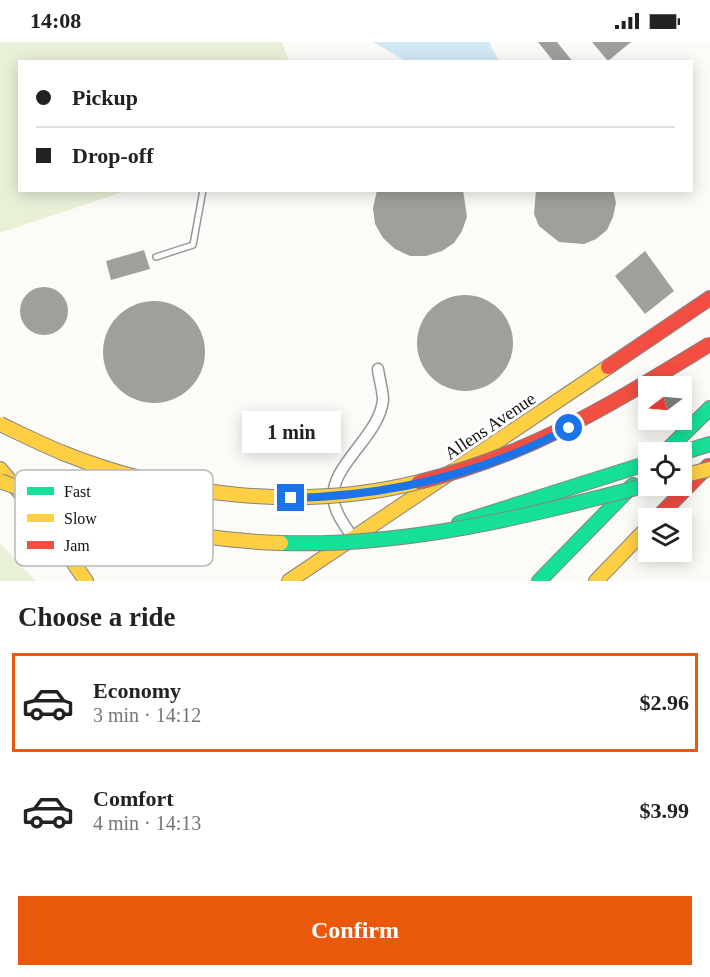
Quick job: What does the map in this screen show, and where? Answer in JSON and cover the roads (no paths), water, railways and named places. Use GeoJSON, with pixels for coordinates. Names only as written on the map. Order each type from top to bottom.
{"type":"FeatureCollection","features":[{"type":"Feature","properties":{"kind":"main road","name":"Allens Avenue"},"geometry":{"type":"LineString","coordinates":[[289,581],[710,298]]}},
{"type":"Feature","properties":{"kind":"main road"},"geometry":{"type":"LineString","coordinates":[[213,491],[258,497],[342,496],[415,484],[511,455],[580,422],[710,344]]}},
{"type":"Feature","properties":{"kind":"main road"},"geometry":{"type":"LineString","coordinates":[[675,442],[710,408]]}},
{"type":"Feature","properties":{"kind":"main road"},"geometry":{"type":"LineString","coordinates":[[0,424],[92,465],[110,470]]}},
{"type":"Feature","properties":{"kind":"main road"},"geometry":{"type":"LineString","coordinates":[[692,450],[710,444]]}},
{"type":"Feature","properties":{"kind":"main road"},"geometry":{"type":"LineString","coordinates":[[667,508],[710,464]]}},
{"type":"Feature","properties":{"kind":"main road"},"geometry":{"type":"LineString","coordinates":[[409,536],[638,466]]}},
{"type":"Feature","properties":{"kind":"main road"},"geometry":{"type":"LineString","coordinates":[[692,473],[710,469]]}},
{"type":"Feature","properties":{"kind":"main road"},"geometry":{"type":"LineString","coordinates":[[0,470],[15,488]]}},
{"type":"Feature","properties":{"kind":"main road"},"geometry":{"type":"LineString","coordinates":[[539,581],[638,479]]}},
{"type":"Feature","properties":{"kind":"main road"},"geometry":{"type":"LineString","coordinates":[[0,481],[15,487]]}},
{"type":"Feature","properties":{"kind":"main road"},"geometry":{"type":"LineString","coordinates":[[213,541],[309,546],[409,536],[505,522],[638,488]]}},
{"type":"Feature","properties":{"kind":"main road"},"geometry":{"type":"LineString","coordinates":[[596,581],[638,537]]}},
{"type":"Feature","properties":{"kind":"main road"},"geometry":{"type":"LineString","coordinates":[[76,566],[86,581]]}},
{"type":"Feature","properties":{"kind":"street"},"geometry":{"type":"LineString","coordinates":[[353,538],[335,508],[333,493],[340,473],[375,427],[383,400],[378,369]]}},
{"type":"Feature","properties":{"kind":"lane"},"geometry":{"type":"LineString","coordinates":[[156,257],[193,245],[203,192]]}},
{"type":"Feature","properties":{"kind":"water"},"geometry":{"type":"Polygon","coordinates":[[[373,42],[489,42],[498,60],[404,60],[373,42]]]}}]}
